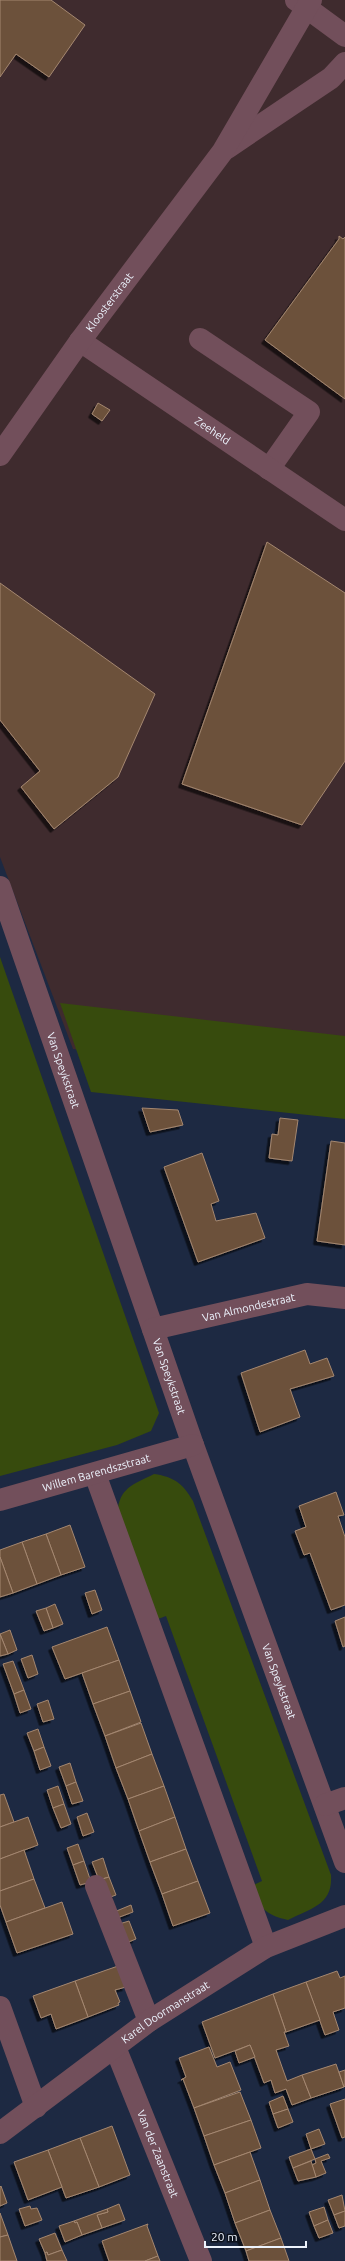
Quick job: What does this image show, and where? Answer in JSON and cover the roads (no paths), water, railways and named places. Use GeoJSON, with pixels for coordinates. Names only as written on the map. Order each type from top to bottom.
{"type":"FeatureCollection","features":[{"type":"Feature","properties":{"kind":"street"},"geometry":{"type":"LineString","coordinates":[[304,2],[345,36]]}},
{"type":"Feature","properties":{"kind":"street","name":"Kloosterstraat"},"geometry":{"type":"LineString","coordinates":[[0,456],[80,341],[223,151],[304,2]]}},
{"type":"Feature","properties":{"kind":"street","name":"Kloosterstraat"},"geometry":{"type":"LineString","coordinates":[[223,151],[331,78],[345,63]]}},
{"type":"Feature","properties":{"kind":"street"},"geometry":{"type":"LineString","coordinates":[[200,340],[309,412],[269,469]]}},
{"type":"Feature","properties":{"kind":"street","name":"Zeeheld"},"geometry":{"type":"LineString","coordinates":[[80,341],[345,520]]}},
{"type":"Feature","properties":{"kind":"street","name":"Van Speykstraat"},"geometry":{"type":"LineString","coordinates":[[0,887],[193,1445],[345,1862]]}},
{"type":"Feature","properties":{"kind":"street","name":"Van Almondestraat"},"geometry":{"type":"LineString","coordinates":[[153,1329],[307,1294],[345,1298]]}},
{"type":"Feature","properties":{"kind":"street","name":"Willem Barendszstraat"},"geometry":{"type":"LineString","coordinates":[[0,1500],[193,1445]]}},
{"type":"Feature","properties":{"kind":"street"},"geometry":{"type":"LineString","coordinates":[[95,1474],[266,1947]]}},
{"type":"Feature","properties":{"kind":"street"},"geometry":{"type":"LineString","coordinates":[[325,1805],[345,1798]]}},
{"type":"Feature","properties":{"kind":"street"},"geometry":{"type":"LineString","coordinates":[[96,1886],[149,2021]]}},
{"type":"Feature","properties":{"kind":"street","name":"Karel Doormanstraat"},"geometry":{"type":"LineString","coordinates":[[0,2133],[149,2021],[266,1947],[345,1916]]}},
{"type":"Feature","properties":{"kind":"street"},"geometry":{"type":"LineString","coordinates":[[0,2007],[36,2107]]}},
{"type":"Feature","properties":{"kind":"street","name":"Van der Zaanstraat"},"geometry":{"type":"LineString","coordinates":[[115,2047],[201,2261]]}}]}
